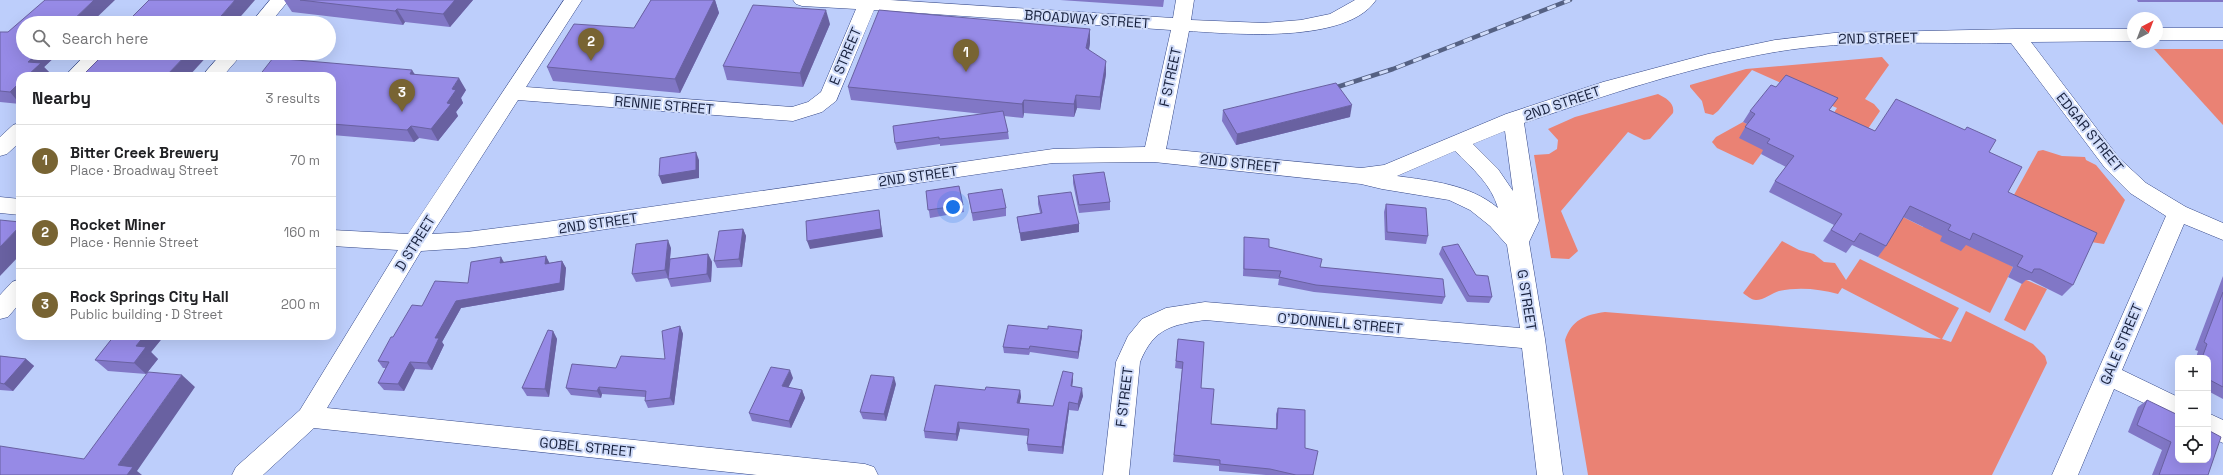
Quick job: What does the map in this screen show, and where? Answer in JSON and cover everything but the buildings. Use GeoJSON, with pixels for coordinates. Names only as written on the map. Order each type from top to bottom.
{"type":"FeatureCollection","features":[{"type":"Feature","properties":{"kind":"street"},"geometry":{"type":"LineString","coordinates":[[266,16],[280,0]]}},
{"type":"Feature","properties":{"kind":"street","name":"D STREET"},"geometry":{"type":"LineString","coordinates":[[245,475],[310,417],[414,243],[573,0]]}},
{"type":"Feature","properties":{"kind":"street","name":"BROADWAY STREET"},"geometry":{"type":"LineString","coordinates":[[802,0],[868,2],[1181,25],[1279,29],[1310,26],[1342,15],[1367,0]]}},
{"type":"Feature","properties":{"kind":"street","name":"F STREET"},"geometry":{"type":"LineString","coordinates":[[1154,154],[1185,0]]}},
{"type":"Feature","properties":{"kind":"street","name":"E STREET"},"geometry":{"type":"LineString","coordinates":[[815,107],[829,96],[868,2]]}},
{"type":"Feature","properties":{"kind":"street"},"geometry":{"type":"LineString","coordinates":[[2163,34],[2223,34]]}},
{"type":"Feature","properties":{"kind":"street","name":"2ND STREET"},"geometry":{"type":"LineString","coordinates":[[336,238],[414,243],[467,240],[546,230],[1053,156],[1154,154],[1361,176],[1387,172],[1459,143],[1512,119],[1610,87],[1708,60],[1775,46],[1834,39],[2015,35],[2127,35]]}},
{"type":"Feature","properties":{"kind":"street","name":"EDGAR STREET"},"geometry":{"type":"LineString","coordinates":[[2015,35],[2112,163],[2138,188],[2178,213],[2223,232]]}},
{"type":"Feature","properties":{"kind":"street"},"geometry":{"type":"LineString","coordinates":[[79,72],[91,60]]}},
{"type":"Feature","properties":{"kind":"street"},"geometry":{"type":"LineString","coordinates":[[216,72],[227,60]]}},
{"type":"Feature","properties":{"kind":"street","name":"RENNIE STREET"},"geometry":{"type":"LineString","coordinates":[[512,93],[793,114],[815,107]]}},
{"type":"Feature","properties":{"kind":"street"},"geometry":{"type":"LineString","coordinates":[[1361,176],[1384,184],[1448,192],[1468,198],[1497,218],[1518,242],[1528,220],[1512,119]]}},
{"type":"Feature","properties":{"kind":"street"},"geometry":{"type":"LineString","coordinates":[[0,149],[16,134]]}},
{"type":"Feature","properties":{"kind":"street","name":"G STREET"},"geometry":{"type":"LineString","coordinates":[[1459,143],[1491,174],[1505,196],[1518,242],[1533,339],[1550,475]]}},
{"type":"Feature","properties":{"kind":"street"},"geometry":{"type":"LineString","coordinates":[[0,205],[16,207]]}},
{"type":"Feature","properties":{"kind":"street","name":"GALE STREET"},"geometry":{"type":"LineString","coordinates":[[2065,475],[2178,213]]}},
{"type":"Feature","properties":{"kind":"street"},"geometry":{"type":"LineString","coordinates":[[0,310],[16,292]]}},
{"type":"Feature","properties":{"kind":"street","name":"O'DONNELL STREET"},"geometry":{"type":"LineString","coordinates":[[1150,326],[1174,315],[1205,312],[1533,339]]}},
{"type":"Feature","properties":{"kind":"street","name":"F STREET"},"geometry":{"type":"LineString","coordinates":[[1116,475],[1128,362],[1136,343],[1150,326]]}},
{"type":"Feature","properties":{"kind":"street"},"geometry":{"type":"LineString","coordinates":[[2108,374],[2175,408]]}},
{"type":"Feature","properties":{"kind":"street","name":"GOBEL STREET"},"geometry":{"type":"LineString","coordinates":[[310,417],[696,467],[866,475]]}},
{"type":"Feature","properties":{"kind":"street"},"geometry":{"type":"LineString","coordinates":[[2211,426],[2223,432]]}},
{"type":"Feature","properties":{"kind":"shaded area"},"geometry":{"type":"Polygon","coordinates":[[[2154,49],[2223,49],[2223,125],[2154,49]]]}},
{"type":"Feature","properties":{"kind":"shaded area"},"geometry":{"type":"Polygon","coordinates":[[[1882,57],[1889,65],[1865,99],[1874,104],[1880,111],[1861,139],[1827,123],[1837,108],[1752,70],[1713,115],[1705,113],[1702,101],[1690,87],[1690,85],[1746,69],[1882,57]]]}},
{"type":"Feature","properties":{"kind":"shaded area"},"geometry":{"type":"Polygon","coordinates":[[[1658,94],[1667,99],[1673,106],[1673,113],[1650,139],[1644,140],[1628,132],[1561,211],[1578,251],[1569,259],[1551,258],[1534,155],[1549,154],[1557,149],[1558,140],[1548,129],[1575,117],[1658,94]]]}},
{"type":"Feature","properties":{"kind":"shaded area"},"geometry":{"type":"Polygon","coordinates":[[[1743,122],[1749,125],[1764,150],[1753,165],[1717,148],[1712,142],[1716,137],[1743,122]]]}},
{"type":"Feature","properties":{"kind":"shaded area"},"geometry":{"type":"Polygon","coordinates":[[[2043,150],[2062,156],[2085,157],[2086,160],[2096,165],[2125,200],[2104,244],[2091,242],[2009,204],[2038,151],[2043,150]]]}},
{"type":"Feature","properties":{"kind":"shaded area"},"geometry":{"type":"Polygon","coordinates":[[[1903,217],[1923,227],[1928,218],[2013,267],[1990,313],[1878,257],[1903,217]]]}},
{"type":"Feature","properties":{"kind":"shaded area"},"geometry":{"type":"Polygon","coordinates":[[[1782,241],[1799,250],[1814,254],[1824,262],[1835,263],[1846,280],[1860,259],[1959,308],[1942,339],[1951,342],[1966,311],[2033,344],[2045,356],[2047,363],[1992,475],[1588,475],[1565,340],[1575,323],[1585,317],[1605,312],[1941,339],[1842,288],[1838,294],[1801,289],[1779,291],[1759,300],[1754,300],[1743,293],[1782,241]]]}},
{"type":"Feature","properties":{"kind":"shaded area"},"geometry":{"type":"Polygon","coordinates":[[[2024,279],[2047,289],[2025,331],[2004,320],[2024,279]]]}},
{"type":"Feature","properties":{"kind":"railway"},"geometry":{"type":"LineString","coordinates":[[1328,90],[1393,69],[1570,0]]}},
{"type":"Feature","properties":{"kind":"place","name":"Rocket Miner"},"geometry":{"type":"Point","coordinates":[591,61]}},
{"type":"Feature","properties":{"kind":"place","name":"Bitter Creek Brewery"},"geometry":{"type":"Point","coordinates":[966,72]}},
{"type":"Feature","properties":{"kind":"place","name":"Rock Springs City Hall"},"geometry":{"type":"Point","coordinates":[402,112]}}]}
